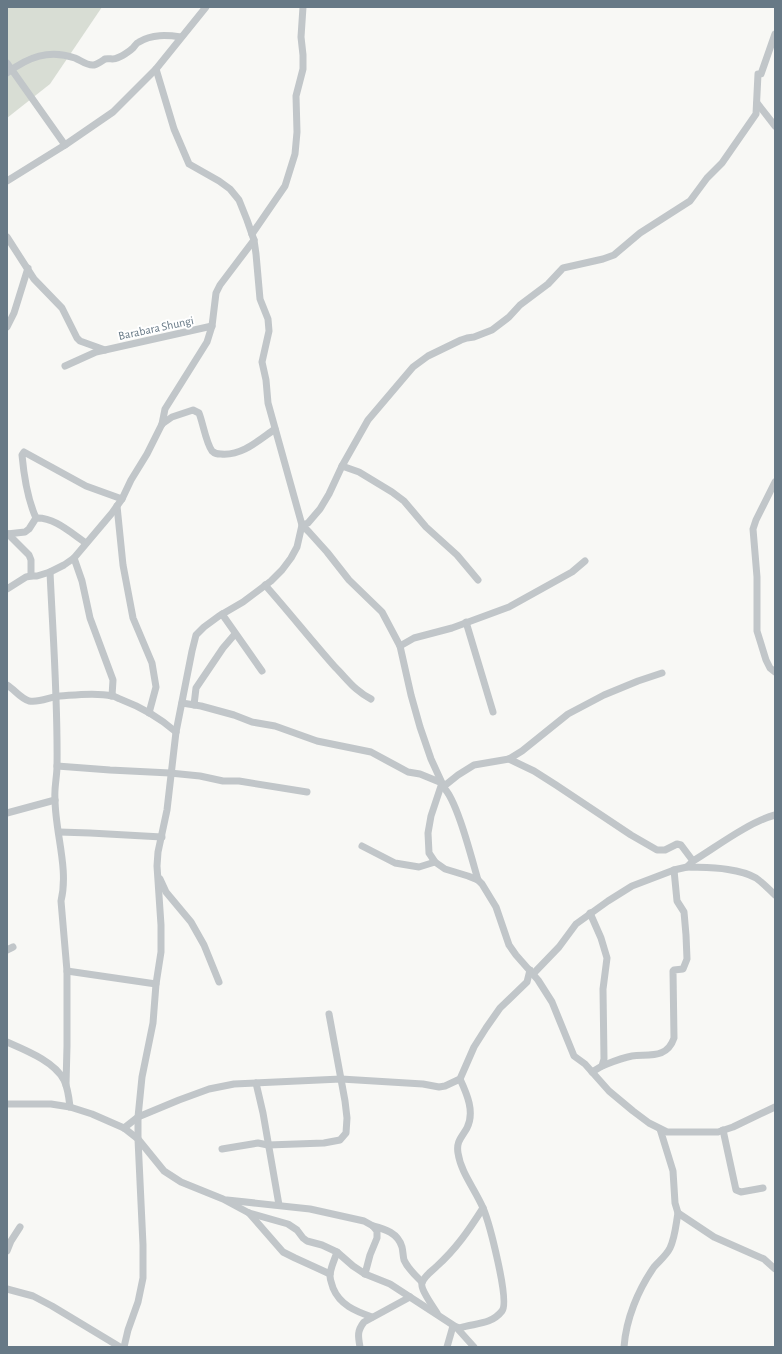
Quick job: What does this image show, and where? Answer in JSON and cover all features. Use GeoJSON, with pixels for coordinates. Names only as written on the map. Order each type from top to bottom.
{"type":"FeatureCollection","features":[{"type":"Feature","properties":{"kind":"street"},"geometry":{"type":"LineString","coordinates":[[7,181],[65,145],[113,112],[156,69],[206,7]]}},
{"type":"Feature","properties":{"kind":"street"},"geometry":{"type":"LineString","coordinates":[[7,589],[26,577],[37,576],[64,566],[74,558],[117,506],[147,454],[162,424],[165,409],[208,342],[212,326],[216,293],[285,186],[295,154],[297,132],[296,96],[303,69],[301,37],[303,7]]}},
{"type":"Feature","properties":{"kind":"street"},"geometry":{"type":"LineString","coordinates":[[302,525],[308,523],[320,509],[368,420],[413,367],[428,356],[461,340],[474,338],[492,330],[509,317],[520,305],[548,284],[564,268],[603,260],[614,255],[640,233],[690,201],[707,178],[722,163],[756,114],[758,74],[761,74],[775,34]]}},
{"type":"Feature","properties":{"kind":"street"},"geometry":{"type":"LineString","coordinates":[[9,71],[29,59],[45,54],[62,54],[90,65],[96,64],[106,59],[117,58],[132,49],[140,41],[154,36],[164,35],[181,37]]}},
{"type":"Feature","properties":{"kind":"street"},"geometry":{"type":"LineString","coordinates":[[7,63],[9,71],[65,145]]}},
{"type":"Feature","properties":{"kind":"street"},"geometry":{"type":"LineString","coordinates":[[156,69],[174,128],[189,164],[219,180],[230,189],[239,200],[253,237],[260,298],[268,319],[269,331],[262,362],[266,380],[268,403],[302,525],[327,552],[349,580],[382,612],[400,646],[420,727],[442,785],[460,820],[478,880]]}},
{"type":"Feature","properties":{"kind":"street"},"geometry":{"type":"LineString","coordinates":[[757,103],[775,126]]}},
{"type":"Feature","properties":{"kind":"street","name":"Barabara Shungi"},"geometry":{"type":"LineString","coordinates":[[7,237],[34,279],[62,308],[76,338],[80,341],[105,350]]}},
{"type":"Feature","properties":{"kind":"street"},"geometry":{"type":"LineString","coordinates":[[7,327],[16,307],[28,268]]}},
{"type":"Feature","properties":{"kind":"street","name":"Barabara Shungi"},"geometry":{"type":"LineString","coordinates":[[65,366],[96,352],[212,326]]}},
{"type":"Feature","properties":{"kind":"street"},"geometry":{"type":"LineString","coordinates":[[162,424],[172,417],[189,411],[196,411],[200,417],[212,451],[216,454],[226,455],[237,453],[275,429]]}},
{"type":"Feature","properties":{"kind":"street"},"geometry":{"type":"LineString","coordinates":[[36,518],[28,499],[26,488],[22,455],[24,452],[86,486],[122,499]]}},
{"type":"Feature","properties":{"kind":"street"},"geometry":{"type":"LineString","coordinates":[[342,466],[359,472],[404,501],[426,527],[457,556],[478,580]]}},
{"type":"Feature","properties":{"kind":"street"},"geometry":{"type":"LineString","coordinates":[[775,482],[753,529],[757,577],[757,631],[766,660],[770,668],[775,672]]}},
{"type":"Feature","properties":{"kind":"street"},"geometry":{"type":"LineString","coordinates":[[117,506],[123,565],[133,618],[152,663],[156,687],[149,713]]}},
{"type":"Feature","properties":{"kind":"street"},"geometry":{"type":"LineString","coordinates":[[7,534],[26,532],[36,518],[43,517],[66,529],[86,543]]}},
{"type":"Feature","properties":{"kind":"street"},"geometry":{"type":"LineString","coordinates":[[124,1347],[128,1330],[138,1302],[143,1278],[138,1118],[142,1077],[153,1023],[156,984],[161,952],[161,925],[157,866],[167,810],[170,773],[176,732],[196,635],[222,614],[243,602],[282,570],[297,547],[302,525]]}},
{"type":"Feature","properties":{"kind":"street"},"geometry":{"type":"LineString","coordinates":[[7,534],[29,555],[31,560],[31,576]]}},
{"type":"Feature","properties":{"kind":"street"},"geometry":{"type":"LineString","coordinates":[[74,558],[82,581],[92,624],[113,680],[112,696]]}},
{"type":"Feature","properties":{"kind":"street"},"geometry":{"type":"LineString","coordinates":[[400,646],[414,638],[452,628],[509,607],[572,572],[585,561]]}},
{"type":"Feature","properties":{"kind":"street"},"geometry":{"type":"LineString","coordinates":[[50,572],[56,696],[57,766],[55,800],[63,890],[60,902],[67,971],[66,1085],[70,1107]]}},
{"type":"Feature","properties":{"kind":"street"},"geometry":{"type":"LineString","coordinates":[[265,585],[352,686],[361,694],[371,699]]}},
{"type":"Feature","properties":{"kind":"street"},"geometry":{"type":"LineString","coordinates":[[222,614],[262,671]]}},
{"type":"Feature","properties":{"kind":"street"},"geometry":{"type":"LineString","coordinates":[[466,622],[493,712]]}},
{"type":"Feature","properties":{"kind":"street"},"geometry":{"type":"LineString","coordinates":[[194,705],[196,688],[223,648],[235,634]]}},
{"type":"Feature","properties":{"kind":"street"},"geometry":{"type":"LineString","coordinates":[[662,673],[604,695],[568,714],[522,751],[509,759],[474,765],[442,785],[431,816],[428,833],[429,853],[435,862],[445,869],[478,880],[482,884],[496,907],[509,945],[516,956],[533,974],[552,1002],[574,1056],[592,1072],[609,1091],[633,1111],[667,1132],[718,1132],[733,1127],[775,1107]]}},
{"type":"Feature","properties":{"kind":"street"},"geometry":{"type":"LineString","coordinates":[[7,685],[20,696],[30,701],[40,701],[56,696],[112,696],[132,704],[164,721],[176,732]]}},
{"type":"Feature","properties":{"kind":"street"},"geometry":{"type":"LineString","coordinates":[[182,703],[234,715],[252,722],[276,726],[317,741],[371,752],[408,772],[420,774],[442,785]]}},
{"type":"Feature","properties":{"kind":"street"},"geometry":{"type":"LineString","coordinates":[[509,759],[534,771],[631,835],[658,850],[665,850],[677,844],[681,845],[693,861]]}},
{"type":"Feature","properties":{"kind":"street"},"geometry":{"type":"LineString","coordinates":[[57,766],[200,776],[223,781],[239,781],[307,792]]}},
{"type":"Feature","properties":{"kind":"street"},"geometry":{"type":"LineString","coordinates":[[7,813],[55,800]]}},
{"type":"Feature","properties":{"kind":"street"},"geometry":{"type":"LineString","coordinates":[[687,867],[693,861],[749,826],[766,817],[775,815]]}},
{"type":"Feature","properties":{"kind":"street"},"geometry":{"type":"LineString","coordinates":[[59,832],[162,837]]}},
{"type":"Feature","properties":{"kind":"street"},"geometry":{"type":"LineString","coordinates":[[362,846],[395,863],[419,867],[435,862]]}},
{"type":"Feature","properties":{"kind":"street"},"geometry":{"type":"LineString","coordinates":[[124,1128],[138,1118],[179,1100],[209,1089],[234,1084],[341,1079],[422,1084],[439,1087],[460,1079],[474,1047],[500,1008],[527,982],[559,947],[576,924],[608,900],[632,886],[674,870],[687,867],[719,868],[739,872],[755,878],[775,895]]}},
{"type":"Feature","properties":{"kind":"street"},"geometry":{"type":"LineString","coordinates":[[592,1072],[602,1066],[624,1058],[660,1054],[672,1044],[674,1038],[673,971],[683,968],[688,959],[684,912],[677,901],[674,870]]}},
{"type":"Feature","properties":{"kind":"street"},"geometry":{"type":"LineString","coordinates":[[158,875],[166,892],[191,922],[204,945],[219,982]]}},
{"type":"Feature","properties":{"kind":"street"},"geometry":{"type":"LineString","coordinates":[[590,913],[601,938],[607,958],[603,989],[604,1059],[602,1066]]}},
{"type":"Feature","properties":{"kind":"street"},"geometry":{"type":"LineString","coordinates":[[67,971],[156,984]]}},
{"type":"Feature","properties":{"kind":"street"},"geometry":{"type":"LineString","coordinates":[[222,1149],[258,1143],[268,1145],[324,1143],[340,1140],[346,1133],[347,1118],[345,1102],[329,1014]]}},
{"type":"Feature","properties":{"kind":"street"},"geometry":{"type":"LineString","coordinates":[[7,1042],[28,1052],[56,1069],[66,1085]]}},
{"type":"Feature","properties":{"kind":"street"},"geometry":{"type":"LineString","coordinates":[[455,1327],[460,1328],[488,1322],[500,1313],[504,1305],[504,1295],[494,1248],[483,1208],[462,1169],[458,1153],[458,1141],[467,1129],[470,1118],[468,1097],[460,1079]]}},
{"type":"Feature","properties":{"kind":"street"},"geometry":{"type":"LineString","coordinates":[[256,1083],[279,1205]]}},
{"type":"Feature","properties":{"kind":"street"},"geometry":{"type":"LineString","coordinates":[[7,1104],[51,1104],[70,1107],[92,1114],[124,1128],[138,1140],[164,1171],[181,1182],[223,1199],[249,1213],[288,1224],[297,1230],[307,1242],[322,1245],[337,1252],[365,1274],[390,1284],[410,1296],[455,1327],[474,1347]]}},
{"type":"Feature","properties":{"kind":"street"},"geometry":{"type":"LineString","coordinates":[[624,1347],[628,1322],[632,1310],[642,1287],[670,1249],[678,1213],[675,1203],[673,1171],[660,1129]]}},
{"type":"Feature","properties":{"kind":"street"},"geometry":{"type":"LineString","coordinates":[[723,1130],[736,1190],[741,1192],[763,1188]]}},
{"type":"Feature","properties":{"kind":"street"},"geometry":{"type":"LineString","coordinates":[[223,1199],[279,1205],[322,1212],[364,1221],[373,1226],[387,1230],[398,1239],[402,1246],[403,1258],[408,1267],[422,1282],[424,1292],[438,1315]]}},
{"type":"Feature","properties":{"kind":"street"},"geometry":{"type":"LineString","coordinates":[[422,1282],[427,1275],[454,1250],[470,1229],[483,1208]]}},
{"type":"Feature","properties":{"kind":"street"},"geometry":{"type":"LineString","coordinates":[[249,1213],[283,1252],[330,1274]]}},
{"type":"Feature","properties":{"kind":"street"},"geometry":{"type":"LineString","coordinates":[[678,1213],[714,1237],[764,1259],[775,1269]]}},
{"type":"Feature","properties":{"kind":"street"},"geometry":{"type":"LineString","coordinates":[[365,1274],[370,1255],[377,1238],[377,1231],[373,1226]]}},
{"type":"Feature","properties":{"kind":"street"},"geometry":{"type":"LineString","coordinates":[[7,1251],[11,1241],[20,1227]]}},
{"type":"Feature","properties":{"kind":"street"},"geometry":{"type":"LineString","coordinates":[[337,1252],[330,1274],[330,1280],[334,1291],[344,1304],[351,1309],[372,1317]]}},
{"type":"Feature","properties":{"kind":"street"},"geometry":{"type":"LineString","coordinates":[[7,1289],[33,1296],[120,1347]]}},
{"type":"Feature","properties":{"kind":"street"},"geometry":{"type":"LineString","coordinates":[[360,1347],[357,1334],[364,1322],[410,1296]]}},
{"type":"Feature","properties":{"kind":"street"},"geometry":{"type":"LineString","coordinates":[[447,1347],[455,1327]]}},
{"type":"Feature","properties":{"kind":"shaded area"},"geometry":{"type":"Polygon","coordinates":[[[7,7],[102,7],[50,84],[7,118],[7,7]]]}}]}
